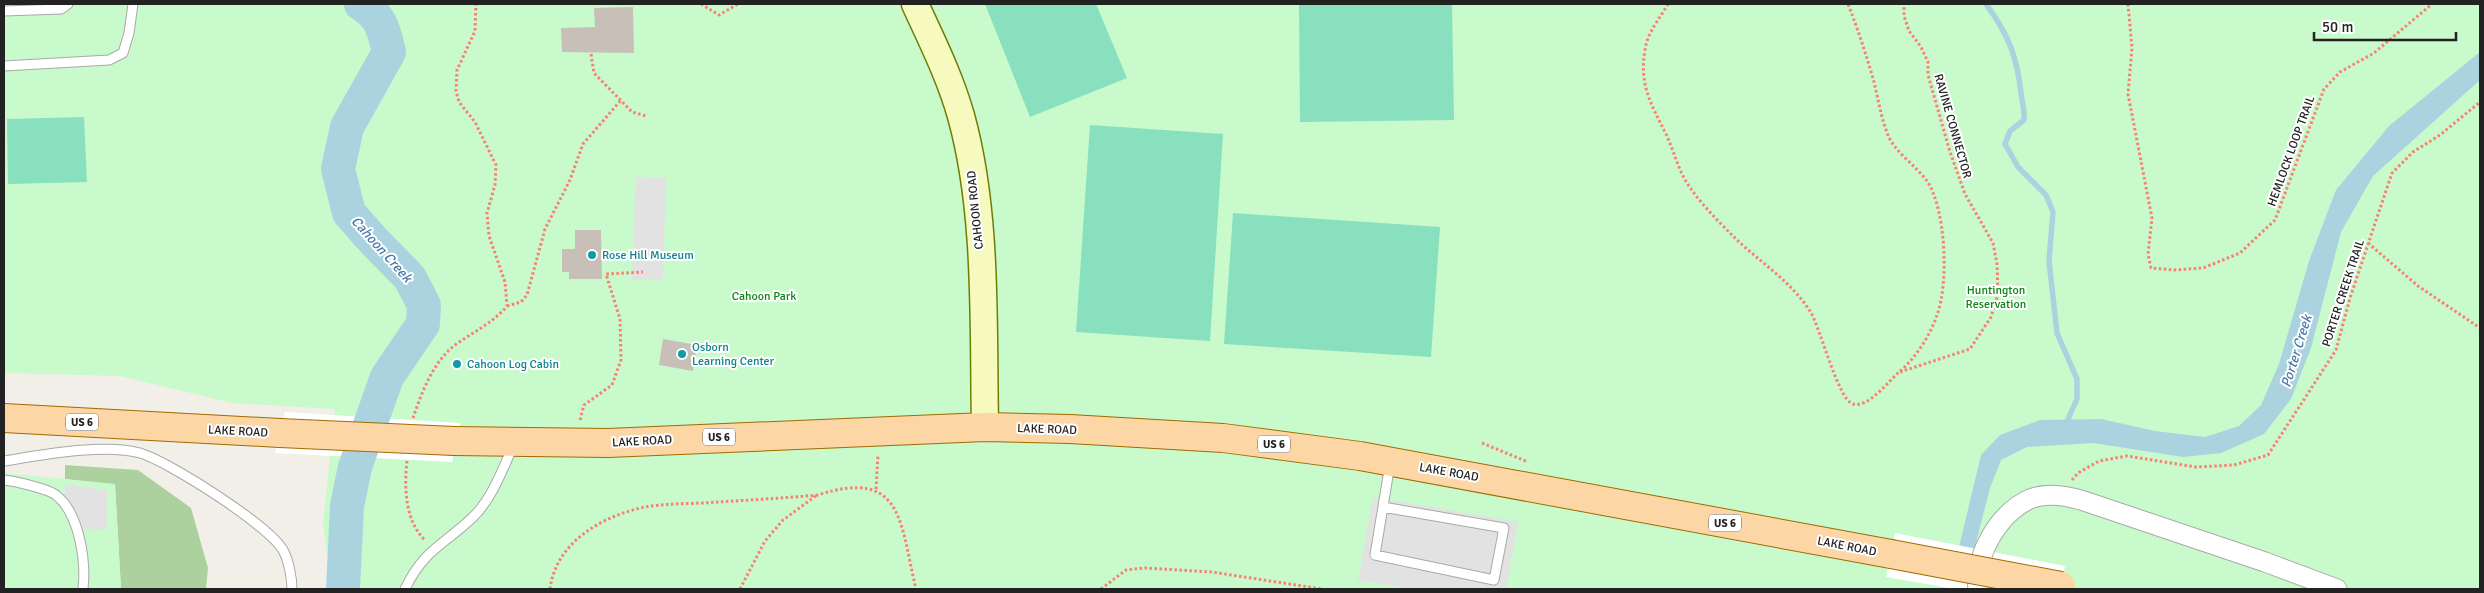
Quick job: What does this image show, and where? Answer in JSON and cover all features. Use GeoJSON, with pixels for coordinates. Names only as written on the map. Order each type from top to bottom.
{"type":"FeatureCollection","features":[{"type":"Feature","properties":{"kind":"main road","name":"LAKE ROAD"},"geometry":{"type":"LineString","coordinates":[[4,418],[514,443],[608,442],[985,427],[1070,429],[1223,438],[1391,462],[2069,588]]}},
{"type":"Feature","properties":{"kind":"street","name":"CAHOON ROAD"},"geometry":{"type":"LineString","coordinates":[[915,4],[944,66],[961,117],[976,194],[984,323],[985,427]]}},
{"type":"Feature","properties":{"kind":"street"},"geometry":{"type":"LineString","coordinates":[[1978,589],[1977,582],[1982,558],[1994,531],[2006,518],[2031,499],[2061,496],[2103,507],[2265,562],[2337,589]]}},
{"type":"Feature","properties":{"kind":"lane"},"geometry":{"type":"LineString","coordinates":[[4,11],[61,9],[68,4]]}},
{"type":"Feature","properties":{"kind":"lane"},"geometry":{"type":"LineString","coordinates":[[4,66],[109,60],[123,53],[130,33],[133,4]]}},
{"type":"Feature","properties":{"kind":"lane"},"geometry":{"type":"LineString","coordinates":[[405,589],[413,572],[434,547],[474,516],[499,478],[514,443]]}},
{"type":"Feature","properties":{"kind":"lane"},"geometry":{"type":"LineString","coordinates":[[4,461],[101,449],[140,454],[177,470],[267,532],[284,552],[292,589]]}},
{"type":"Feature","properties":{"kind":"lane"},"geometry":{"type":"LineString","coordinates":[[1384,506],[1504,528],[1494,580],[1375,555],[1391,462]]}},
{"type":"Feature","properties":{"kind":"lane"},"geometry":{"type":"LineString","coordinates":[[4,480],[55,494],[68,510],[80,540],[85,568],[83,589]]}},
{"type":"Feature","properties":{"kind":"path"},"geometry":{"type":"LineString","coordinates":[[476,4],[475,31],[457,70],[456,91],[459,102],[476,122],[496,165],[495,185],[487,213],[488,236],[505,282],[507,306]]}},
{"type":"Feature","properties":{"kind":"path"},"geometry":{"type":"LineString","coordinates":[[701,4],[719,15],[738,4]]}},
{"type":"Feature","properties":{"kind":"path"},"geometry":{"type":"LineString","coordinates":[[1668,4],[1645,46],[1642,67],[1646,92],[1653,112],[1683,176],[1701,200],[1733,237],[1772,268],[1810,311],[1845,399],[1853,404],[1864,403],[1900,372],[1923,345],[1938,314],[1944,264],[1942,227],[1928,183],[1888,137],[1872,76],[1848,4]]}},
{"type":"Feature","properties":{"kind":"path","name":"RAVINE CONNECTOR"},"geometry":{"type":"LineString","coordinates":[[1900,372],[1970,349],[1991,317],[1998,294],[1997,264],[1993,243],[1965,194],[1944,133],[1928,75],[1928,62],[1922,47],[1909,31],[1904,16],[1904,4]]}},
{"type":"Feature","properties":{"kind":"path","name":"HEMLOCK LOOP TRAIL"},"geometry":{"type":"LineString","coordinates":[[2128,4],[2132,48],[2128,94],[2152,218],[2148,254],[2151,268],[2174,270],[2203,268],[2240,253],[2275,220],[2324,89],[2340,72],[2374,53],[2432,4]]}},
{"type":"Feature","properties":{"kind":"path"},"geometry":{"type":"LineString","coordinates":[[591,54],[594,73],[622,99],[632,112],[646,116]]}},
{"type":"Feature","properties":{"kind":"path"},"geometry":{"type":"LineString","coordinates":[[412,420],[428,379],[444,355],[499,316],[507,306],[521,302],[527,295],[545,229],[570,180],[583,144],[622,99]]}},
{"type":"Feature","properties":{"kind":"path","name":"PORTER CREEK TRAIL"},"geometry":{"type":"LineString","coordinates":[[2068,485],[2078,473],[2099,461],[2127,456],[2196,467],[2234,465],[2268,455],[2336,350],[2368,243],[2392,173],[2413,152],[2440,134],[2480,102]]}},
{"type":"Feature","properties":{"kind":"path"},"geometry":{"type":"LineString","coordinates":[[2368,243],[2418,286],[2480,328]]}},
{"type":"Feature","properties":{"kind":"path"},"geometry":{"type":"LineString","coordinates":[[580,424],[580,414],[584,405],[612,385],[621,360],[620,319],[606,274],[643,272]]}},
{"type":"Feature","properties":{"kind":"path"},"geometry":{"type":"LineString","coordinates":[[876,489],[878,454]]}},
{"type":"Feature","properties":{"kind":"path"},"geometry":{"type":"LineString","coordinates":[[407,459],[408,506],[421,536],[434,547]]}},
{"type":"Feature","properties":{"kind":"path"},"geometry":{"type":"LineString","coordinates":[[550,589],[552,578],[561,558],[579,536],[609,518],[646,507],[818,494],[837,488],[856,486],[876,489],[893,504],[916,589]]}},
{"type":"Feature","properties":{"kind":"path"},"geometry":{"type":"LineString","coordinates":[[740,589],[765,542],[783,520],[818,494]]}},
{"type":"Feature","properties":{"kind":"path"},"geometry":{"type":"LineString","coordinates":[[1101,589],[1126,570],[1172,568],[1250,577],[1322,589]]}},
{"type":"Feature","properties":{"kind":"green space"},"geometry":{"type":"Polygon","coordinates":[[[4,4],[2480,4],[2480,589],[332,589],[323,524],[335,409],[232,403],[120,376],[4,373],[4,4]]]}},
{"type":"Feature","properties":{"kind":"green space"},"geometry":{"type":"Polygon","coordinates":[[[985,4],[1096,4],[1127,78],[1030,117],[985,4]]]}},
{"type":"Feature","properties":{"kind":"green space"},"geometry":{"type":"Polygon","coordinates":[[[1299,4],[1452,4],[1454,120],[1300,122],[1299,4]]]}},
{"type":"Feature","properties":{"kind":"green space"},"geometry":{"type":"Polygon","coordinates":[[[84,117],[87,182],[8,184],[7,119],[84,117]]]}},
{"type":"Feature","properties":{"kind":"green space"},"geometry":{"type":"Polygon","coordinates":[[[1090,125],[1223,134],[1210,341],[1076,332],[1090,125]]]}},
{"type":"Feature","properties":{"kind":"green space"},"geometry":{"type":"Polygon","coordinates":[[[1233,213],[1440,227],[1431,357],[1224,344],[1233,213]]]}},
{"type":"Feature","properties":{"kind":"green space"},"geometry":{"type":"Polygon","coordinates":[[[65,465],[138,470],[191,508],[208,568],[206,589],[121,589],[115,485],[65,479],[65,465]]]}},
{"type":"Feature","properties":{"kind":"green space"},"geometry":{"type":"Polygon","coordinates":[[[4,473],[115,484],[121,589],[4,589],[4,473]]]}},
{"type":"Feature","properties":{"kind":"shaded area"},"geometry":{"type":"Polygon","coordinates":[[[636,177],[666,178],[663,280],[632,280],[636,177]]]}},
{"type":"Feature","properties":{"kind":"shaded area"},"geometry":{"type":"Polygon","coordinates":[[[65,484],[107,490],[107,530],[75,528],[64,505],[65,484]]]}},
{"type":"Feature","properties":{"kind":"shaded area"},"geometry":{"type":"Polygon","coordinates":[[[1373,497],[1518,522],[1506,589],[1412,589],[1358,580],[1373,497]]]}},
{"type":"Feature","properties":{"kind":"water","name":"Porter Creek"},"geometry":{"type":"Polygon","coordinates":[[[2480,52],[2480,80],[2373,176],[2341,232],[2311,348],[2291,399],[2264,434],[2221,453],[2183,457],[2093,443],[2027,447],[2001,460],[1990,488],[1964,589],[1949,589],[1981,455],[2000,435],[2040,420],[2101,419],[2155,431],[2205,437],[2239,426],[2261,405],[2279,364],[2309,261],[2336,190],[2389,126],[2480,52]]]}},
{"type":"Feature","properties":{"kind":"water"},"geometry":{"type":"Polygon","coordinates":[[[347,551],[355,589],[333,589],[330,558],[347,551]]]}},
{"type":"Feature","properties":{"kind":"pier"},"geometry":{"type":"Polygon","coordinates":[[[285,412],[460,423],[452,462],[275,453],[285,412]]]}},
{"type":"Feature","properties":{"kind":"pier"},"geometry":{"type":"Polygon","coordinates":[[[1895,533],[2065,566],[2060,589],[1955,589],[1886,577],[1895,533]]]}},
{"type":"Feature","properties":{"kind":"building"},"geometry":{"type":"Polygon","coordinates":[[[633,7],[634,53],[562,52],[561,28],[595,27],[594,8],[633,7]]]}},
{"type":"Feature","properties":{"kind":"building"},"geometry":{"type":"Polygon","coordinates":[[[575,230],[601,230],[602,279],[569,279],[569,272],[562,272],[562,249],[575,249],[575,230]]]}},
{"type":"Feature","properties":{"kind":"building"},"geometry":{"type":"Polygon","coordinates":[[[663,339],[697,345],[693,371],[659,365],[663,339]]]}},
{"type":"Feature","properties":{"kind":"waterway","name":"Cahoon Creek"},"geometry":{"type":"LineString","coordinates":[[343,589],[347,506],[355,467],[387,377],[423,324],[424,305],[410,278],[349,213],[338,169],[347,127],[389,52],[381,24],[373,13],[361,4]]}},
{"type":"Feature","properties":{"kind":"waterway"},"geometry":{"type":"LineString","coordinates":[[1986,4],[2006,36],[2014,56],[2024,110],[2024,120],[2010,131],[2005,144],[2018,167],[2046,195],[2053,212],[2049,261],[2057,333],[2077,379],[2077,399],[2065,426]]}},
{"type":"Feature","properties":{"kind":"place","name":"Rose Hill Museum"},"geometry":{"type":"Point","coordinates":[592,255]}},
{"type":"Feature","properties":{"kind":"place","name":"Osborn Learning Center"},"geometry":{"type":"Point","coordinates":[682,354]}},
{"type":"Feature","properties":{"kind":"place","name":"Cahoon Log Cabin"},"geometry":{"type":"Point","coordinates":[457,364]}},
{"type":"Feature","properties":{"kind":"park label","name":"Cahoon Park"},"geometry":{"type":"Point","coordinates":[764,296]}},
{"type":"Feature","properties":{"kind":"park label","name":"Huntington Reservation"},"geometry":{"type":"Point","coordinates":[1996,297]}}]}
